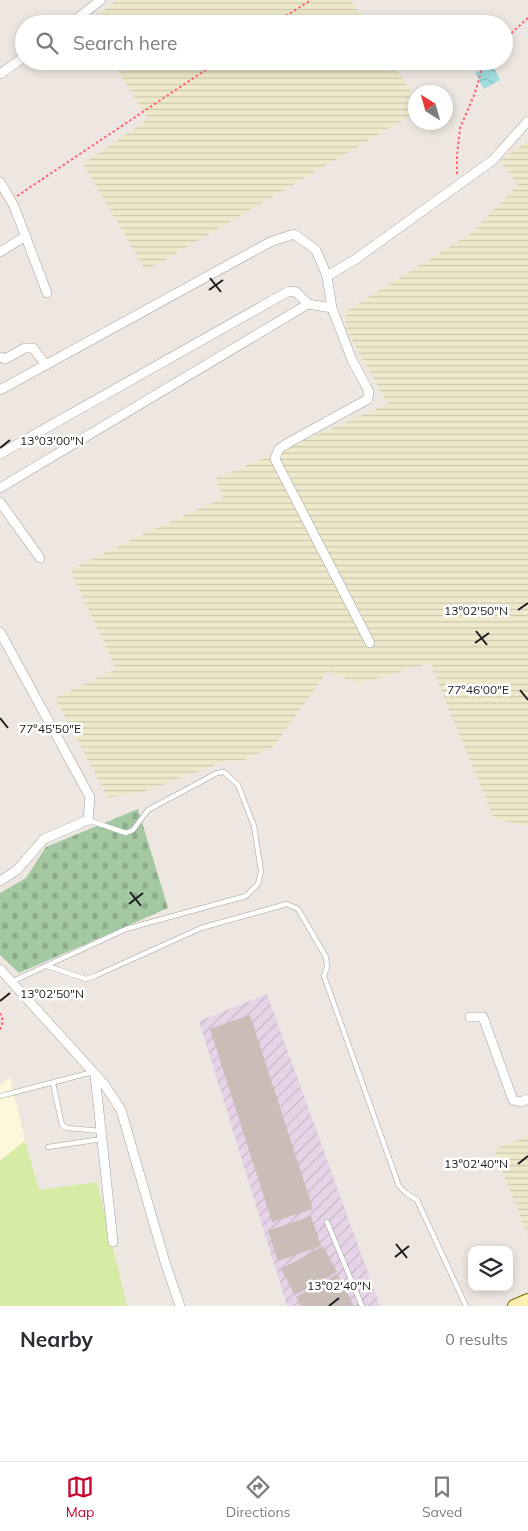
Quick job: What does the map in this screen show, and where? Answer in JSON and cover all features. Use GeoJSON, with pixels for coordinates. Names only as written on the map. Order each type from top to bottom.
{"type":"FeatureCollection","features":[{"type":"Feature","properties":{"kind":"street"},"geometry":{"type":"LineString","coordinates":[[82,15],[101,0]]}},
{"type":"Feature","properties":{"kind":"street"},"geometry":{"type":"LineString","coordinates":[[0,74],[15,63]]}},
{"type":"Feature","properties":{"kind":"street"},"geometry":{"type":"LineString","coordinates":[[327,276],[356,259],[493,160],[528,121]]}},
{"type":"Feature","properties":{"kind":"street"},"geometry":{"type":"LineString","coordinates":[[0,182],[11,200],[48,293]]}},
{"type":"Feature","properties":{"kind":"street"},"geometry":{"type":"LineString","coordinates":[[0,390],[270,242],[294,234],[316,250],[327,276],[332,308],[352,360],[369,392],[368,399],[279,449],[274,460],[370,643]]}},
{"type":"Feature","properties":{"kind":"street"},"geometry":{"type":"LineString","coordinates":[[0,252],[26,236]]}},
{"type":"Feature","properties":{"kind":"street"},"geometry":{"type":"LineString","coordinates":[[0,454],[289,291],[296,292],[308,304],[332,308]]}},
{"type":"Feature","properties":{"kind":"street"},"geometry":{"type":"LineString","coordinates":[[0,488],[308,304]]}},
{"type":"Feature","properties":{"kind":"street"},"geometry":{"type":"LineString","coordinates":[[0,357],[5,360],[25,348],[33,348],[46,365]]}},
{"type":"Feature","properties":{"kind":"street"},"geometry":{"type":"LineString","coordinates":[[0,502],[40,558]]}},
{"type":"Feature","properties":{"kind":"street"},"geometry":{"type":"LineString","coordinates":[[0,632],[90,797],[88,820],[44,839],[18,870],[0,881]]}},
{"type":"Feature","properties":{"kind":"street"},"geometry":{"type":"LineString","coordinates":[[0,969],[104,1084],[120,1110],[179,1306]]}},
{"type":"Feature","properties":{"kind":"street"},"geometry":{"type":"LineString","coordinates":[[470,1017],[483,1017],[513,1100],[521,1102],[528,1099]]}},
{"type":"Feature","properties":{"kind":"street"},"geometry":{"type":"LineString","coordinates":[[94,1073],[113,1242]]}},
{"type":"Feature","properties":{"kind":"street"},"geometry":{"type":"LineString","coordinates":[[514,1306],[528,1300]]}},
{"type":"Feature","properties":{"kind":"lane"},"geometry":{"type":"LineString","coordinates":[[11,982],[126,930],[246,896],[258,884],[261,871],[254,826],[238,785],[224,772],[217,773],[148,810],[133,830],[126,833],[88,820]]}},
{"type":"Feature","properties":{"kind":"lane"},"geometry":{"type":"LineString","coordinates":[[47,966],[86,979],[201,928],[287,904],[298,909],[326,957],[327,967],[324,976],[399,1186],[417,1200],[466,1306]]}},
{"type":"Feature","properties":{"kind":"lane"},"geometry":{"type":"LineString","coordinates":[[0,1096],[94,1073]]}},
{"type":"Feature","properties":{"kind":"lane"},"geometry":{"type":"LineString","coordinates":[[53,1083],[62,1125],[67,1128],[101,1135]]}},
{"type":"Feature","properties":{"kind":"lane"},"geometry":{"type":"LineString","coordinates":[[48,1147],[101,1135]]}},
{"type":"Feature","properties":{"kind":"lane"},"geometry":{"type":"LineString","coordinates":[[327,1222],[362,1306]]}},
{"type":"Feature","properties":{"kind":"path"},"geometry":{"type":"LineString","coordinates":[[287,15],[311,0]]}},
{"type":"Feature","properties":{"kind":"path"},"geometry":{"type":"LineString","coordinates":[[513,32],[528,18]]}},
{"type":"Feature","properties":{"kind":"path"},"geometry":{"type":"LineString","coordinates":[[11,200],[206,70]]}},
{"type":"Feature","properties":{"kind":"path"},"geometry":{"type":"LineString","coordinates":[[451,190],[457,173],[460,128],[475,93],[481,70]]}},
{"type":"Feature","properties":{"kind":"path"},"geometry":{"type":"LineString","coordinates":[[0,1014],[3,1021],[0,1030]]}},
{"type":"Feature","properties":{"kind":"shaded area"},"geometry":{"type":"Polygon","coordinates":[[[117,0],[351,0],[361,15],[97,15],[117,0]]]}},
{"type":"Feature","properties":{"kind":"shaded area"},"geometry":{"type":"Polygon","coordinates":[[[118,70],[397,70],[408,87],[408,117],[146,271],[83,164],[148,119],[118,70]]]}},
{"type":"Feature","properties":{"kind":"shaded area"},"geometry":{"type":"Polygon","coordinates":[[[528,141],[528,826],[494,819],[430,663],[358,684],[328,671],[273,747],[242,761],[224,762],[142,792],[108,798],[55,698],[116,669],[70,570],[223,498],[215,479],[388,404],[347,331],[345,312],[470,234],[518,185],[500,161],[528,141]]]}},
{"type":"Feature","properties":{"kind":"shaded area"},"geometry":{"type":"Polygon","coordinates":[[[267,994],[380,1306],[287,1306],[199,1021],[267,994]]]}},
{"type":"Feature","properties":{"kind":"shaded area"},"geometry":{"type":"Polygon","coordinates":[[[10,1077],[25,1141],[0,1161],[0,1085],[10,1077]]]}},
{"type":"Feature","properties":{"kind":"shaded area"},"geometry":{"type":"Polygon","coordinates":[[[528,1136],[528,1237],[494,1149],[528,1136]]]}},
{"type":"Feature","properties":{"kind":"green space"},"geometry":{"type":"Polygon","coordinates":[[[138,809],[168,908],[19,973],[0,955],[0,893],[26,878],[46,847],[138,809]]]}},
{"type":"Feature","properties":{"kind":"green space"},"geometry":{"type":"Polygon","coordinates":[[[25,1141],[39,1190],[97,1182],[127,1306],[0,1306],[0,1161],[25,1141]]]}},
{"type":"Feature","properties":{"kind":"water"},"geometry":{"type":"Polygon","coordinates":[[[481,70],[495,70],[500,80],[484,89],[475,73],[481,70]]]}},
{"type":"Feature","properties":{"kind":"building"},"geometry":{"type":"Polygon","coordinates":[[[250,1015],[313,1209],[272,1222],[210,1029],[250,1015]]]}},
{"type":"Feature","properties":{"kind":"building"},"geometry":{"type":"Polygon","coordinates":[[[311,1216],[321,1246],[278,1261],[268,1231],[311,1216]]]}},
{"type":"Feature","properties":{"kind":"building"},"geometry":{"type":"Polygon","coordinates":[[[323,1246],[337,1272],[295,1295],[281,1269],[323,1246]]]}},
{"type":"Feature","properties":{"kind":"building"},"geometry":{"type":"Polygon","coordinates":[[[337,1274],[354,1306],[301,1306],[296,1297],[337,1274]]]}}]}
